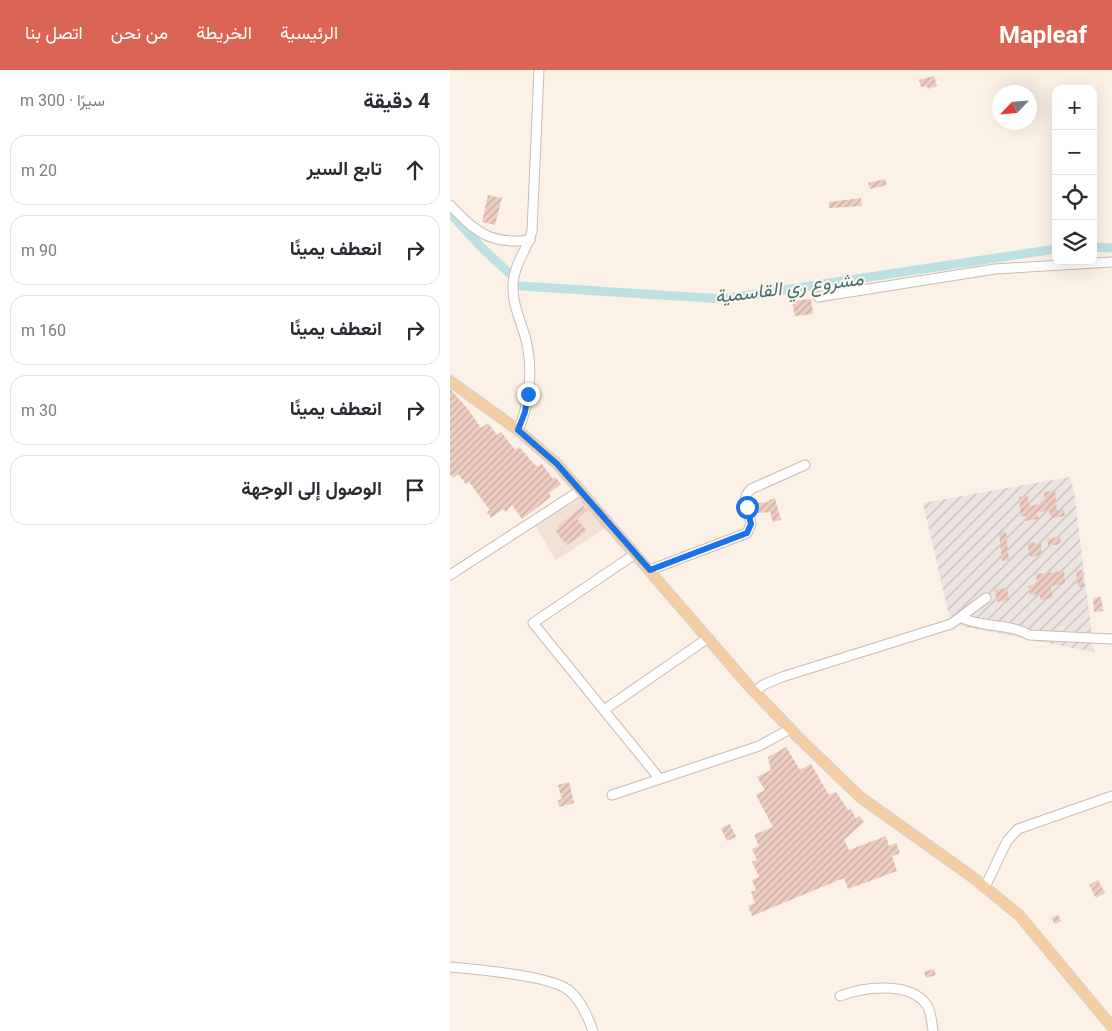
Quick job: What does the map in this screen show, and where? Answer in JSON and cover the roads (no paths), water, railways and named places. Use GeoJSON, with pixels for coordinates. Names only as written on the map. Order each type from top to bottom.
{"type":"FeatureCollection","features":[{"type":"Feature","properties":{"kind":"main road"},"geometry":{"type":"LineString","coordinates":[[450,380],[518,430],[550,457],[581,490],[755,692],[790,728],[860,797],[985,887],[1024,922],[1112,1027]]}},
{"type":"Feature","properties":{"kind":"street"},"geometry":{"type":"LineString","coordinates":[[518,430],[527,406],[528,354],[518,317],[513,286],[516,266],[530,240],[539,70]]}},
{"type":"Feature","properties":{"kind":"street"},"geometry":{"type":"LineString","coordinates":[[450,205],[474,230],[492,239],[512,242],[530,240]]}},
{"type":"Feature","properties":{"kind":"street"},"geometry":{"type":"LineString","coordinates":[[818,297],[995,269],[1112,262]]}},
{"type":"Feature","properties":{"kind":"street"},"geometry":{"type":"LineString","coordinates":[[650,570],[747,533],[751,524],[744,499],[745,495],[751,489],[805,466]]}},
{"type":"Feature","properties":{"kind":"street"},"geometry":{"type":"LineString","coordinates":[[450,575],[581,490]]}},
{"type":"Feature","properties":{"kind":"street"},"geometry":{"type":"LineString","coordinates":[[635,554],[533,623],[659,778]]}},
{"type":"Feature","properties":{"kind":"street"},"geometry":{"type":"LineString","coordinates":[[755,692],[763,685],[782,677],[951,624],[962,618],[974,605],[986,598]]}},
{"type":"Feature","properties":{"kind":"street"},"geometry":{"type":"LineString","coordinates":[[962,618],[971,622],[1021,630],[1029,635],[1112,639]]}},
{"type":"Feature","properties":{"kind":"street"},"geometry":{"type":"LineString","coordinates":[[604,710],[708,638]]}},
{"type":"Feature","properties":{"kind":"street"},"geometry":{"type":"LineString","coordinates":[[612,795],[759,746],[790,728]]}},
{"type":"Feature","properties":{"kind":"street"},"geometry":{"type":"LineString","coordinates":[[985,887],[1007,841],[1018,829],[1112,796]]}},
{"type":"Feature","properties":{"kind":"street"},"geometry":{"type":"LineString","coordinates":[[450,967],[526,977],[565,987],[585,1011],[593,1031]]}},
{"type":"Feature","properties":{"kind":"street"},"geometry":{"type":"LineString","coordinates":[[840,996],[883,989],[900,990],[917,996],[927,1005],[933,1031]]}},
{"type":"Feature","properties":{"kind":"waterway","name":"مشروع ري القاسمية"},"geometry":{"type":"LineString","coordinates":[[450,213],[481,247],[510,274]]}},
{"type":"Feature","properties":{"kind":"waterway","name":"مشروع ري القاسمية"},"geometry":{"type":"LineString","coordinates":[[1097,247],[1112,248]]}},
{"type":"Feature","properties":{"kind":"waterway","name":"مشروع ري القاسمية"},"geometry":{"type":"LineString","coordinates":[[521,286],[723,299],[1052,250]]}}]}
